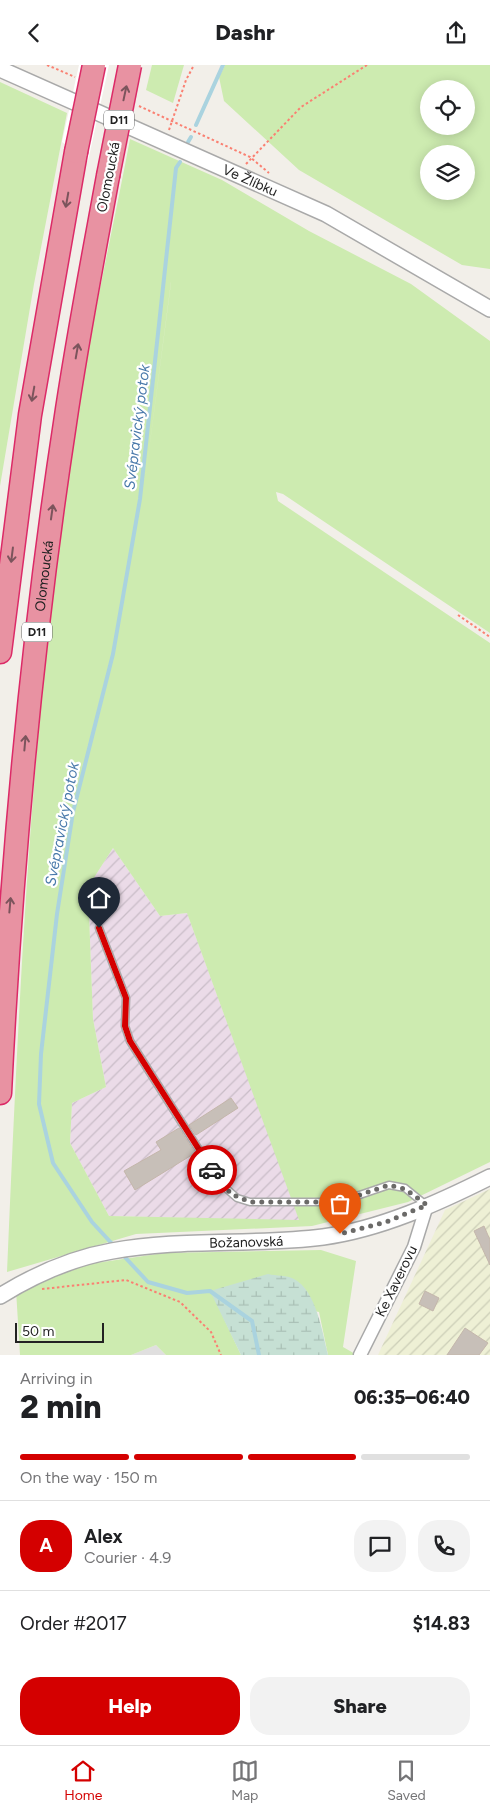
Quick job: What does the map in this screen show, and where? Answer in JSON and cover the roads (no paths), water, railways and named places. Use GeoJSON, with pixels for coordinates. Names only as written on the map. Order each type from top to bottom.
{"type":"FeatureCollection","features":[{"type":"Feature","properties":{"kind":"highway","name":"D11"},"geometry":{"type":"LineString","coordinates":[[0,653],[30,415],[76,152],[94,65]]}},
{"type":"Feature","properties":{"kind":"highway","name":"Olomoucká"},"geometry":{"type":"LineString","coordinates":[[0,1093],[9,923],[26,729],[44,576],[65,422],[108,175],[130,65]]}},
{"type":"Feature","properties":{"kind":"street","name":"Ve Žlíbku"},"geometry":{"type":"LineString","coordinates":[[0,69],[326,213],[490,309]]}},
{"type":"Feature","properties":{"kind":"street","name":"Božanovská"},"geometry":{"type":"LineString","coordinates":[[10,1291],[48,1270],[116,1250],[164,1245],[281,1241],[325,1237],[386,1222],[490,1177]]}},
{"type":"Feature","properties":{"kind":"street","name":"Ke Xaverovu"},"geometry":{"type":"LineString","coordinates":[[360,1355],[414,1247],[427,1205]]}},
{"type":"Feature","properties":{"kind":"lane"},"geometry":{"type":"LineString","coordinates":[[99,928],[126,998],[125,1026],[130,1041],[220,1183],[231,1194],[250,1202],[328,1203],[349,1200],[389,1185],[405,1189],[427,1205]]}},
{"type":"Feature","properties":{"kind":"waterway","name":"Svépravický potok"},"geometry":{"type":"LineString","coordinates":[[196,125],[223,65]]}},
{"type":"Feature","properties":{"kind":"waterway","name":"Svépravický potok"},"geometry":{"type":"LineString","coordinates":[[188,142],[191,137]]}},
{"type":"Feature","properties":{"kind":"waterway","name":"Svépravický potok"},"geometry":{"type":"LineString","coordinates":[[115,1247],[92,1222],[53,1163],[39,1104],[41,1054],[57,914],[73,812],[113,654],[140,499],[176,168],[180,162]]}},
{"type":"Feature","properties":{"kind":"waterway","name":"Svépravický potok"},"geometry":{"type":"LineString","coordinates":[[122,1254],[148,1282],[187,1293],[210,1291],[252,1321],[259,1355]]}}]}
